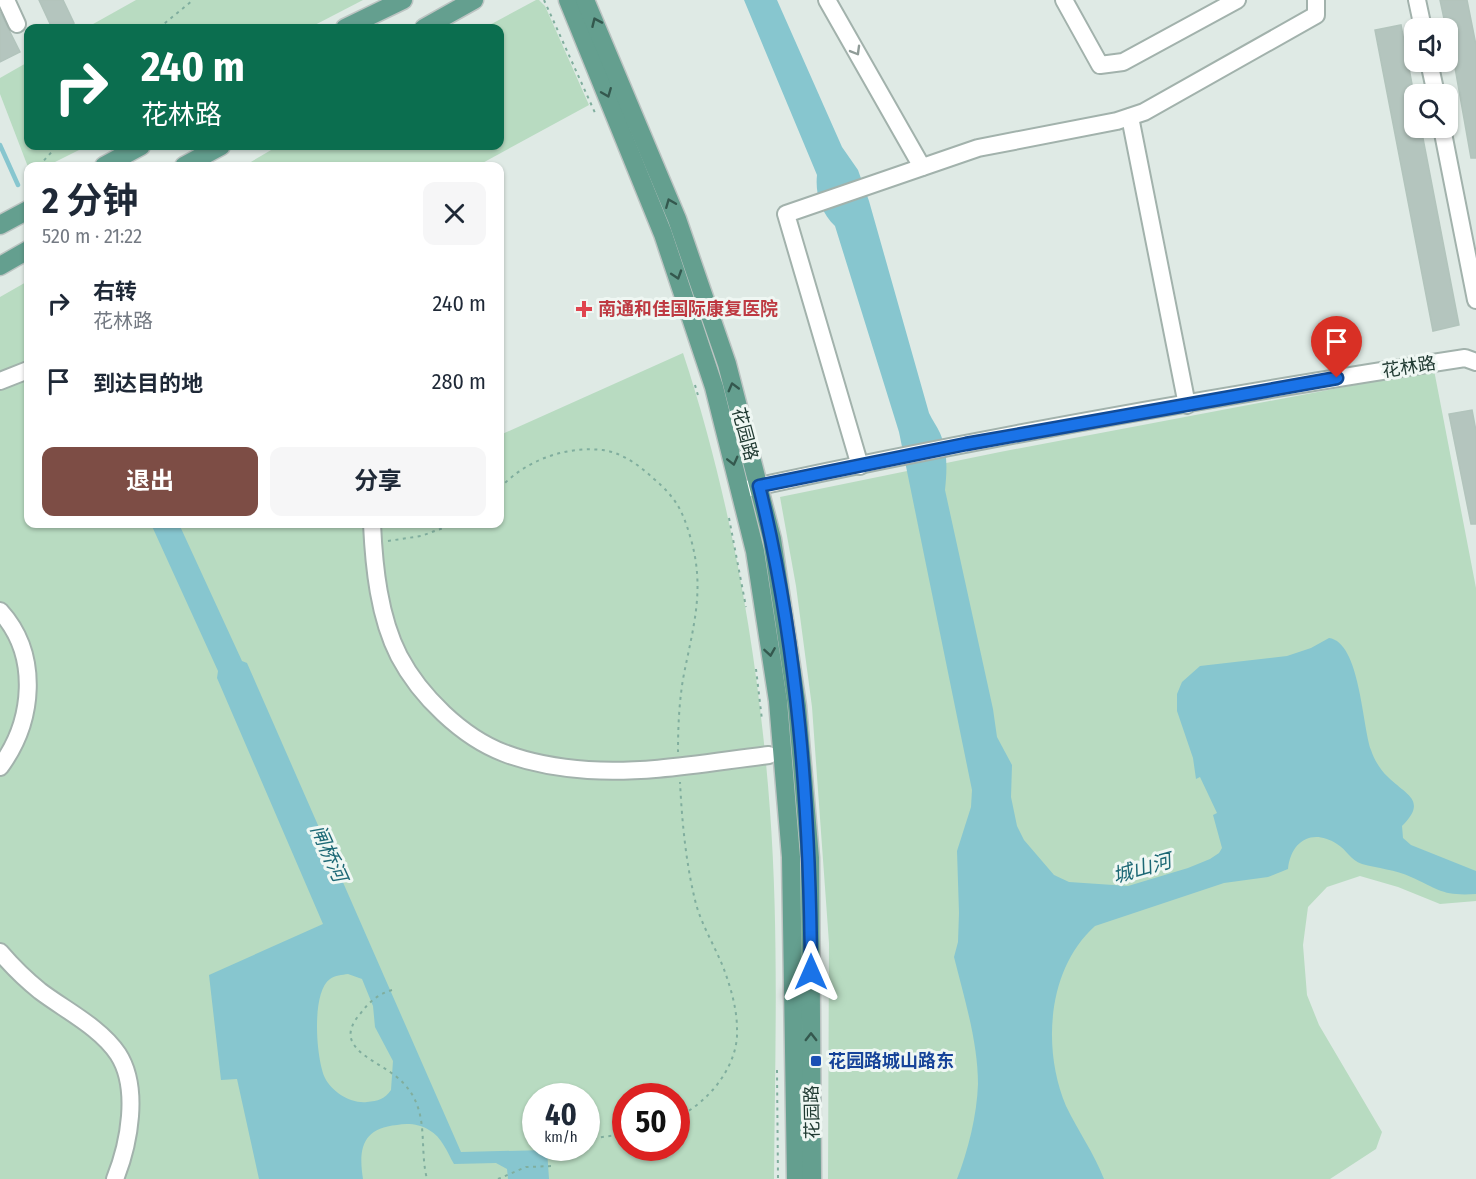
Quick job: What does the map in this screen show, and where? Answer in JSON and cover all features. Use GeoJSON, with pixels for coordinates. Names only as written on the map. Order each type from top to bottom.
{"type":"FeatureCollection","features":[{"type":"Feature","properties":{"kind":"main road"},"geometry":{"type":"LineString","coordinates":[[353,24],[403,0]]}},
{"type":"Feature","properties":{"kind":"main road"},"geometry":{"type":"LineString","coordinates":[[431,24],[474,0]]}},
{"type":"Feature","properties":{"kind":"main road","name":"花园路"},"geometry":{"type":"LineString","coordinates":[[568,0],[663,234],[714,387],[755,552],[778,701],[791,857],[796,1179]]}},
{"type":"Feature","properties":{"kind":"main road","name":"花园路"},"geometry":{"type":"LineString","coordinates":[[585,0],[677,219],[727,363],[772,539],[797,706],[810,858],[812,1179]]}},
{"type":"Feature","properties":{"kind":"main road"},"geometry":{"type":"LineString","coordinates":[[111,162],[134,150]]}},
{"type":"Feature","properties":{"kind":"main road"},"geometry":{"type":"LineString","coordinates":[[191,162],[214,150]]}},
{"type":"Feature","properties":{"kind":"main road"},"geometry":{"type":"LineString","coordinates":[[4,223],[24,212]]}},
{"type":"Feature","properties":{"kind":"main road"},"geometry":{"type":"LineString","coordinates":[[0,266],[24,252]]}},
{"type":"Feature","properties":{"kind":"street"},"geometry":{"type":"LineString","coordinates":[[6,0],[17,24]]}},
{"type":"Feature","properties":{"kind":"street"},"geometry":{"type":"LineString","coordinates":[[827,0],[922,167]]}},
{"type":"Feature","properties":{"kind":"street"},"geometry":{"type":"LineString","coordinates":[[1064,0],[1100,65],[1123,62],[1237,0]]}},
{"type":"Feature","properties":{"kind":"street"},"geometry":{"type":"LineString","coordinates":[[860,466],[786,214],[978,148],[1130,117],[1144,112],[1316,15],[1316,0]]}},
{"type":"Feature","properties":{"kind":"street"},"geometry":{"type":"LineString","coordinates":[[1418,0],[1421,18]]}},
{"type":"Feature","properties":{"kind":"street"},"geometry":{"type":"LineString","coordinates":[[1130,117],[1187,405]]}},
{"type":"Feature","properties":{"kind":"street"},"geometry":{"type":"LineString","coordinates":[[1444,138],[1476,300]]}},
{"type":"Feature","properties":{"kind":"street","name":"花林路"},"geometry":{"type":"LineString","coordinates":[[740,490],[966,444],[1187,405],[1465,358],[1476,362]]}},
{"type":"Feature","properties":{"kind":"street"},"geometry":{"type":"LineString","coordinates":[[0,381],[24,372]]}},
{"type":"Feature","properties":{"kind":"street"},"geometry":{"type":"LineString","coordinates":[[372,528],[381,602],[399,657],[418,684],[442,711],[470,733],[503,753],[530,761],[570,768],[610,770],[769,755]]}},
{"type":"Feature","properties":{"kind":"street"},"geometry":{"type":"LineString","coordinates":[[0,611],[23,647],[28,676],[28,694],[17,740],[0,767]]}},
{"type":"Feature","properties":{"kind":"street"},"geometry":{"type":"LineString","coordinates":[[0,952],[18,972],[95,1031],[118,1055],[125,1069],[130,1111],[126,1144],[115,1179]]}},
{"type":"Feature","properties":{"kind":"path"},"geometry":{"type":"LineString","coordinates":[[164,24],[192,0]]}},
{"type":"Feature","properties":{"kind":"path"},"geometry":{"type":"LineString","coordinates":[[544,0],[598,118]]}},
{"type":"Feature","properties":{"kind":"path"},"geometry":{"type":"LineString","coordinates":[[43,162],[53,150]]}},
{"type":"Feature","properties":{"kind":"path"},"geometry":{"type":"LineString","coordinates":[[694,380],[700,403]]}},
{"type":"Feature","properties":{"kind":"path"},"geometry":{"type":"LineString","coordinates":[[504,484],[521,469],[558,453],[581,449],[605,450],[628,459],[673,495],[689,533],[699,578],[679,717],[678,765],[683,824],[696,905],[726,975],[738,1030],[730,1061],[717,1085],[702,1103],[690,1110]]}},
{"type":"Feature","properties":{"kind":"path"},"geometry":{"type":"LineString","coordinates":[[729,516],[748,617]]}},
{"type":"Feature","properties":{"kind":"path"},"geometry":{"type":"LineString","coordinates":[[374,543],[421,536],[443,528]]}},
{"type":"Feature","properties":{"kind":"path"},"geometry":{"type":"LineString","coordinates":[[755,664],[764,729]]}},
{"type":"Feature","properties":{"kind":"path"},"geometry":{"type":"LineString","coordinates":[[392,990],[370,1002],[353,1023],[351,1041],[402,1081],[413,1095],[422,1131],[427,1179]]}},
{"type":"Feature","properties":{"kind":"path"},"geometry":{"type":"LineString","coordinates":[[777,1066],[778,1179]]}},
{"type":"Feature","properties":{"kind":"path"},"geometry":{"type":"LineString","coordinates":[[498,1179],[526,1167],[553,1166]]}},
{"type":"Feature","properties":{"kind":"green space"},"geometry":{"type":"Polygon","coordinates":[[[136,0],[363,0],[317,24],[93,24],[136,0]]]}},
{"type":"Feature","properties":{"kind":"green space"},"geometry":{"type":"Polygon","coordinates":[[[539,0],[545,6],[589,105],[484,162],[251,162],[271,150],[504,150],[504,24],[491,24],[539,0]]]}},
{"type":"Feature","properties":{"kind":"green space"},"geometry":{"type":"Polygon","coordinates":[[[24,64],[24,150],[79,150],[55,162],[26,162],[0,94],[0,78],[24,64]]]}},
{"type":"Feature","properties":{"kind":"green space"},"geometry":{"type":"Polygon","coordinates":[[[24,283],[24,528],[504,528],[504,433],[683,353],[700,408],[729,522],[759,696],[770,811],[775,903],[774,1179],[0,1179],[0,297],[24,283]]]}},
{"type":"Feature","properties":{"kind":"green space"},"geometry":{"type":"Polygon","coordinates":[[[1434,370],[1476,588],[1476,901],[1440,904],[1398,887],[1360,876],[1327,887],[1308,907],[1303,945],[1307,995],[1319,1025],[1382,1132],[1376,1149],[1330,1179],[828,1179],[829,943],[812,707],[796,586],[780,497],[1000,452],[1434,370]]]}},
{"type":"Feature","properties":{"kind":"water"},"geometry":{"type":"Polygon","coordinates":[[[744,0],[777,0],[842,147],[858,170],[869,201],[929,413],[940,433],[946,454],[945,490],[993,709],[997,737],[1012,765],[1011,797],[1017,826],[1024,840],[1054,875],[1069,882],[1128,886],[1210,859],[1222,848],[1213,815],[1217,813],[1200,777],[1196,779],[1193,758],[1177,711],[1177,694],[1182,682],[1200,666],[1287,656],[1311,648],[1329,638],[1339,643],[1354,669],[1368,738],[1376,761],[1385,774],[1412,798],[1413,810],[1402,826],[1403,838],[1411,845],[1476,871],[1476,894],[1448,893],[1405,875],[1362,864],[1328,839],[1311,837],[1304,840],[1293,851],[1288,869],[1268,877],[1224,883],[1095,926],[1079,944],[1067,964],[1058,987],[1052,1035],[1058,1084],[1066,1106],[1104,1179],[957,1179],[971,1133],[978,1084],[973,1036],[954,957],[958,942],[959,913],[957,851],[971,807],[972,790],[899,432],[835,226],[820,203],[817,175],[744,0]]]}},
{"type":"Feature","properties":{"kind":"water"},"geometry":{"type":"Polygon","coordinates":[[[153,528],[181,528],[242,661],[247,663],[461,1152],[522,1151],[522,1161],[548,1161],[549,1179],[508,1179],[507,1169],[496,1163],[454,1164],[444,1145],[434,1133],[422,1126],[405,1124],[386,1127],[370,1135],[365,1142],[361,1158],[363,1179],[259,1179],[237,1079],[221,1080],[209,975],[323,924],[217,678],[218,671],[153,528]],[[348,974],[330,979],[324,986],[318,1011],[319,1056],[325,1078],[332,1088],[355,1101],[378,1100],[391,1090],[393,1061],[375,1027],[373,1006],[362,979],[348,974]]]}},
{"type":"Feature","properties":{"kind":"building"},"geometry":{"type":"Polygon","coordinates":[[[39,0],[63,0],[74,23],[50,24],[39,0]]]}},
{"type":"Feature","properties":{"kind":"building"},"geometry":{"type":"Polygon","coordinates":[[[1440,0],[1467,0],[1476,45],[1476,158],[1471,158],[1456,72],[1458,72],[1458,18],[1444,18],[1440,0]]]}},
{"type":"Feature","properties":{"kind":"building"},"geometry":{"type":"Polygon","coordinates":[[[0,12],[20,52],[0,62],[0,12]]]}},
{"type":"Feature","properties":{"kind":"building"},"geometry":{"type":"Polygon","coordinates":[[[1401,25],[1404,41],[1404,72],[1410,72],[1412,84],[1404,84],[1404,138],[1423,138],[1459,325],[1433,331],[1375,30],[1401,25]]]}},
{"type":"Feature","properties":{"kind":"building"},"geometry":{"type":"Polygon","coordinates":[[[1472,410],[1476,431],[1476,524],[1471,524],[1449,414],[1472,410]]]}},
{"type":"Feature","properties":{"kind":"waterway","name":"闸桥河"},"geometry":{"type":"LineString","coordinates":[[0,145],[18,185]]}},
{"type":"Feature","properties":{"kind":"place","name":"南通和佳国际康复医院"},"geometry":{"type":"Point","coordinates":[584,309]}},
{"type":"Feature","properties":{"kind":"place","name":"花园路城山路东"},"geometry":{"type":"Point","coordinates":[816,1061]}},
{"type":"Feature","properties":{"kind":"route"},"geometry":{"type":"LineString","coordinates":[[811,972],[810,858],[797,706],[772,539],[759,486],[966,444],[1337,378]]}},
{"type":"Feature","properties":{"kind":"water label","name":"城山河"},"geometry":{"type":"Point","coordinates":[1142,868]}}]}
